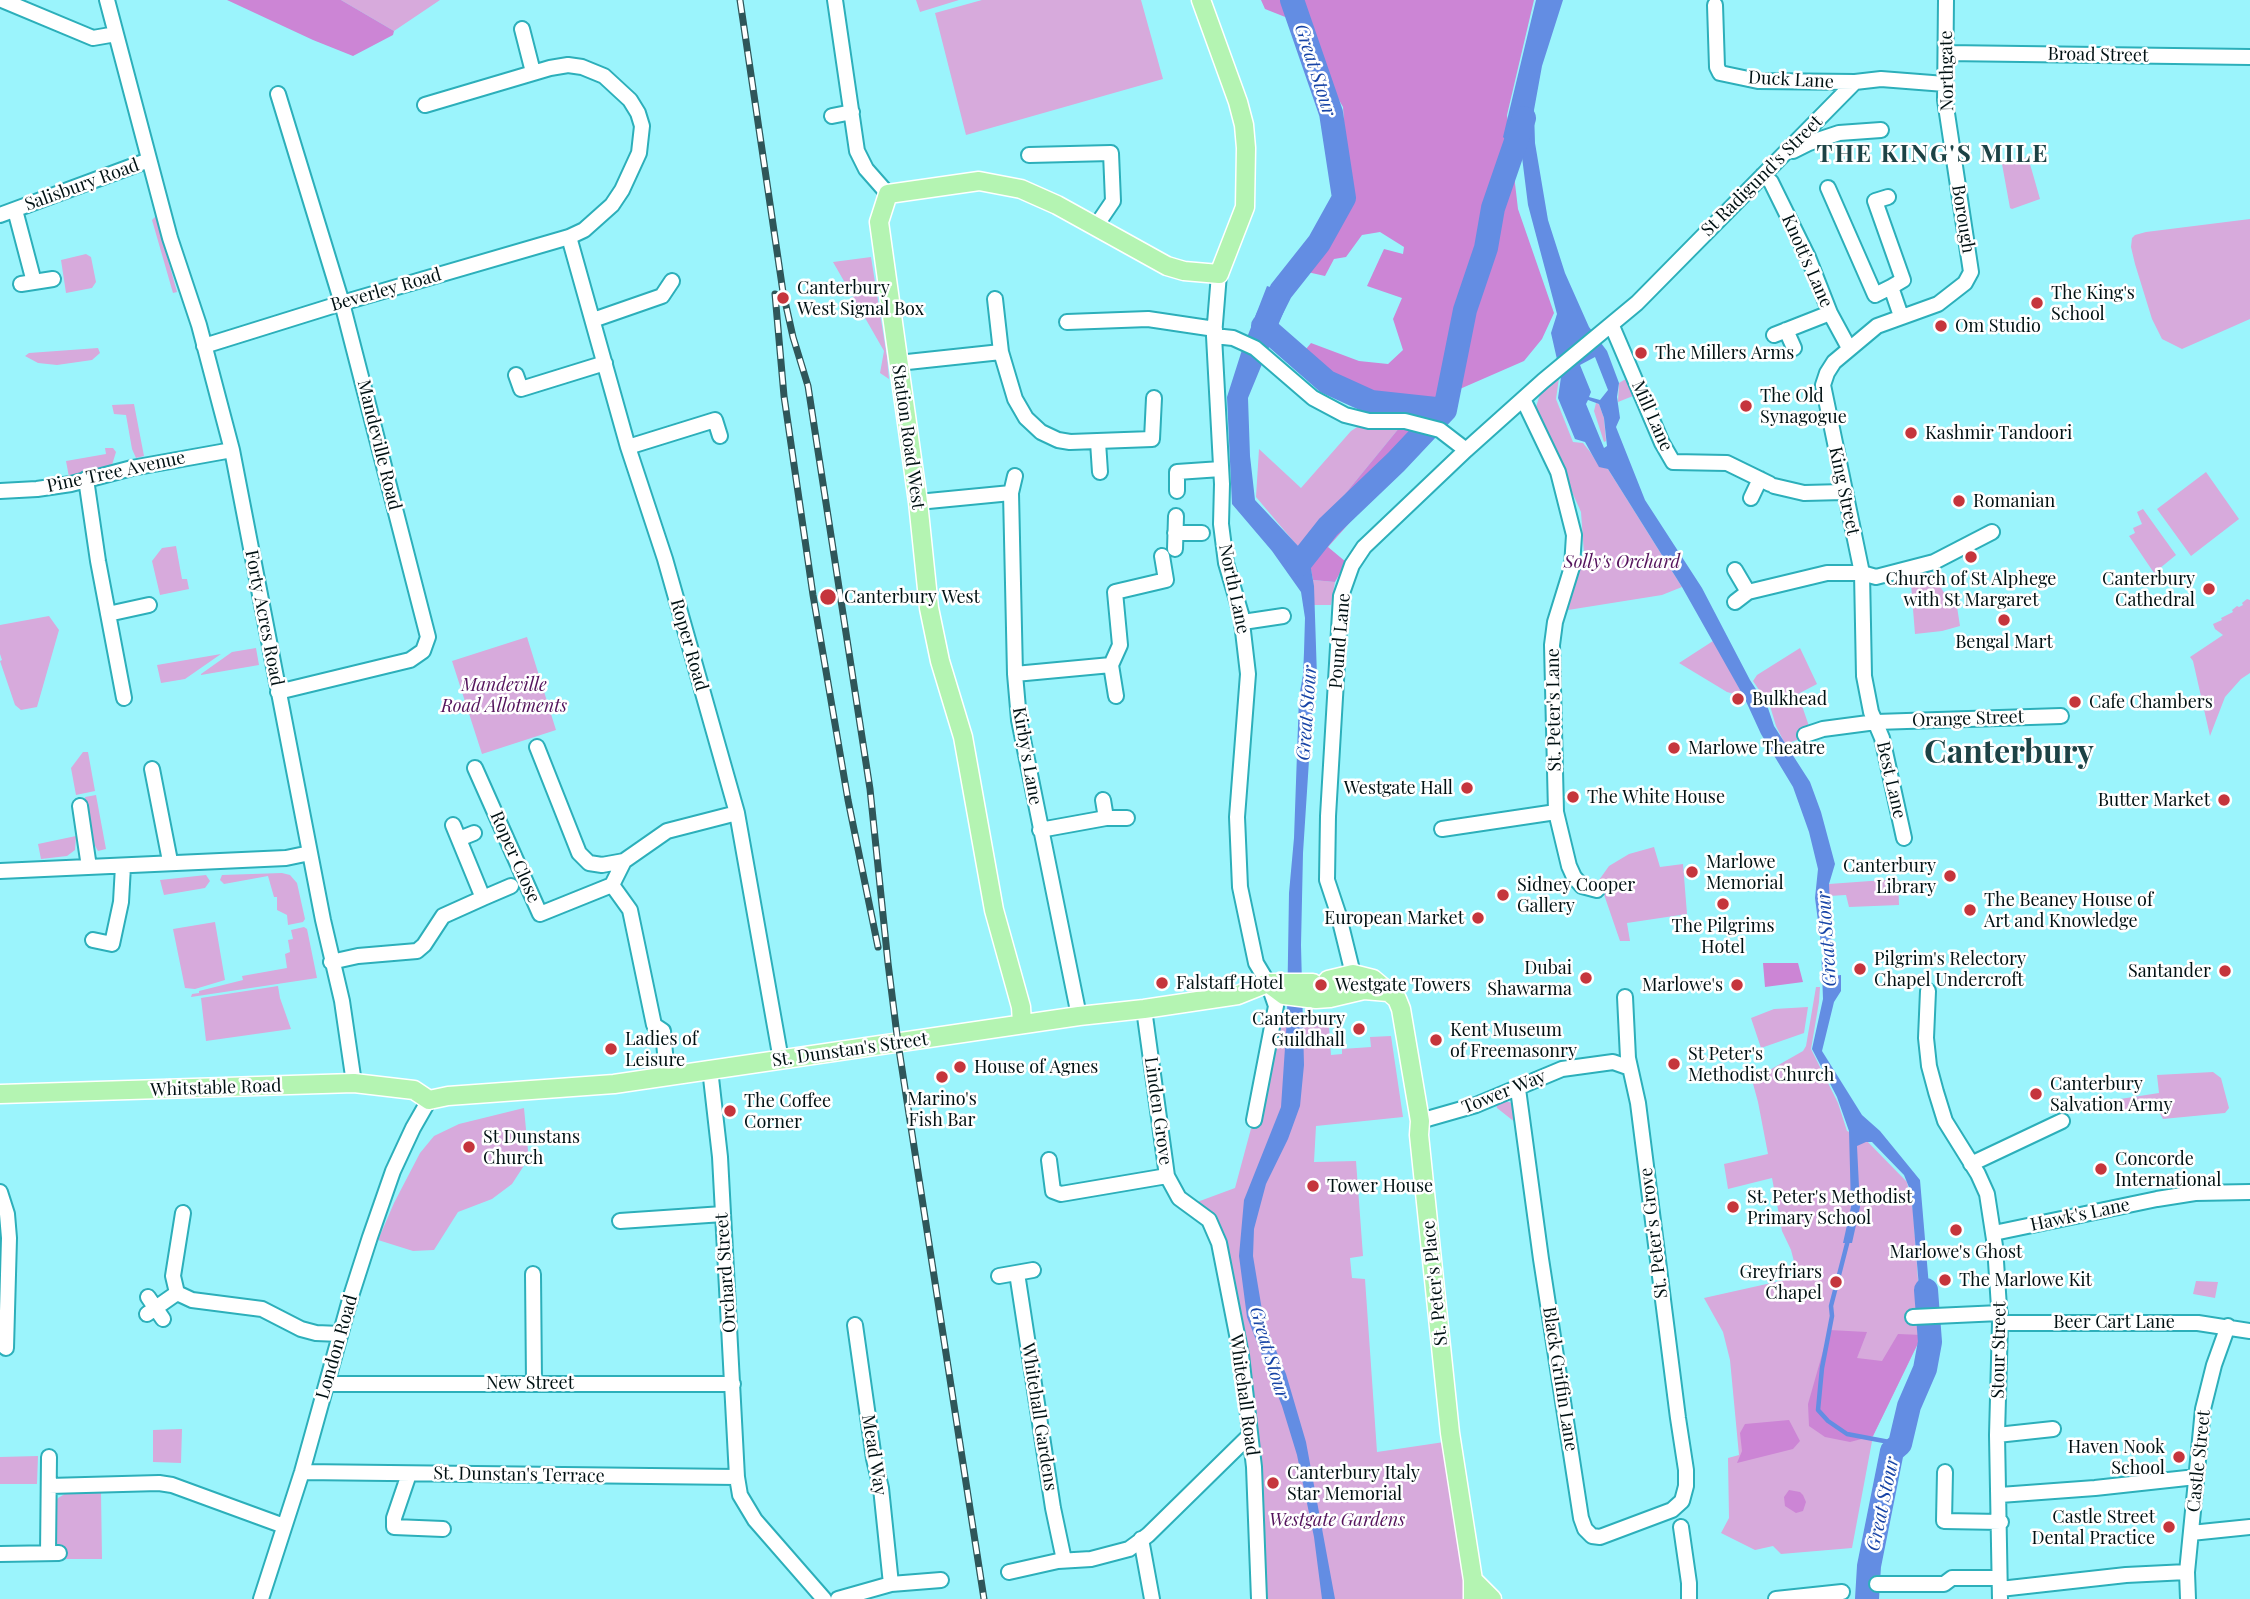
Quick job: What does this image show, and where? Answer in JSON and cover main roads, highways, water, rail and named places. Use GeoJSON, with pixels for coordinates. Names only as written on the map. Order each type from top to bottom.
{"type":"FeatureCollection","features":[{"type":"Feature","properties":{"kind":"main road","name":"Station Road West"},"geometry":{"type":"LineString","coordinates":[[1022,1024],[1021,1007],[994,910],[963,737],[940,661],[929,608],[918,502],[879,222],[888,194],[979,181],[1021,189],[1057,205],[1167,266],[1184,271],[1219,274],[1245,207],[1246,148],[1238,102],[1201,0]]}},
{"type":"Feature","properties":{"kind":"main road"},"geometry":{"type":"LineString","coordinates":[[1304,987],[1353,974],[1373,979],[1388,992]]}},
{"type":"Feature","properties":{"kind":"main road","name":"St. Dunstan's Street"},"geometry":{"type":"LineString","coordinates":[[429,1100],[448,1096],[614,1084],[1238,995],[1268,983],[1304,987]]}},
{"type":"Feature","properties":{"kind":"main road"},"geometry":{"type":"LineString","coordinates":[[1304,987],[1330,998],[1364,990],[1388,992]]}},
{"type":"Feature","properties":{"kind":"main road","name":"St. Peter's Place"},"geometry":{"type":"LineString","coordinates":[[1388,992],[1396,999],[1401,1009],[1420,1121],[1419,1135],[1450,1433],[1473,1580],[1473,1599]]}},
{"type":"Feature","properties":{"kind":"main road","name":"Whitstable Road"},"geometry":{"type":"LineString","coordinates":[[0,1094],[354,1083],[414,1090],[429,1100]]}},
{"type":"Feature","properties":{"kind":"main road"},"geometry":{"type":"LineString","coordinates":[[1473,1580],[1492,1599]]}},
{"type":"Feature","properties":{"kind":"water"},"geometry":{"type":"Polygon","coordinates":[[[1536,0],[1563,0],[1542,66],[1534,110],[1535,143],[1548,220],[1565,273],[1589,327],[1607,351],[1619,383],[1617,397],[1620,418],[1616,427],[1645,500],[1702,588],[1750,680],[1768,708],[1774,726],[1810,782],[1821,812],[1835,864],[1829,884],[1833,976],[1841,975],[1841,991],[1834,1002],[1822,1051],[1862,1115],[1880,1131],[1920,1180],[1932,1322],[1922,1323],[1911,1192],[1904,1175],[1872,1142],[1857,1146],[1860,1207],[1852,1243],[1843,1243],[1851,1207],[1849,1131],[1837,1097],[1812,1049],[1823,999],[1821,944],[1815,898],[1818,869],[1809,832],[1793,787],[1761,734],[1744,697],[1682,587],[1608,469],[1599,467],[1585,442],[1575,439],[1558,398],[1561,377],[1551,333],[1557,314],[1528,205],[1522,157],[1503,137],[1536,0]],[[1595,357],[1580,365],[1591,392],[1589,397],[1600,400],[1608,390],[1595,357]],[[1588,400],[1586,404],[1604,448],[1607,446],[1604,418],[1599,404],[1588,400]]]}},
{"type":"Feature","properties":{"kind":"water"},"geometry":{"type":"Polygon","coordinates":[[[1267,286],[1291,294],[1248,398],[1255,500],[1299,547],[1310,563],[1314,586],[1317,677],[1303,853],[1301,945],[1304,1065],[1300,1106],[1288,1139],[1266,1184],[1254,1229],[1253,1256],[1264,1322],[1286,1374],[1306,1442],[1335,1599],[1322,1599],[1314,1537],[1297,1455],[1282,1406],[1247,1317],[1239,1256],[1244,1200],[1281,1107],[1287,1018],[1289,893],[1305,618],[1301,592],[1272,551],[1232,504],[1227,397],[1267,286]]]}},
{"type":"Feature","properties":{"kind":"waterway","name":"Great Stour"},"geometry":{"type":"LineString","coordinates":[[1267,319],[1281,291],[1319,243],[1344,198],[1331,113],[1292,0]]}},
{"type":"Feature","properties":{"kind":"waterway","name":"Great Stour"},"geometry":{"type":"LineString","coordinates":[[1298,565],[1328,527],[1396,462],[1445,410],[1465,310],[1486,248],[1493,208],[1524,118]]}},
{"type":"Feature","properties":{"kind":"waterway","name":"Great Stour"},"geometry":{"type":"LineString","coordinates":[[1263,326],[1327,382],[1371,402],[1445,410]]}},
{"type":"Feature","properties":{"kind":"waterway"},"geometry":{"type":"LineString","coordinates":[[1848,1240],[1831,1306],[1832,1316],[1822,1368],[1818,1410],[1847,1434],[1900,1444]]}},
{"type":"Feature","properties":{"kind":"waterway","name":"Great Stour"},"geometry":{"type":"LineString","coordinates":[[1867,1599],[1869,1566],[1892,1451],[1900,1444],[1909,1406],[1925,1369],[1930,1342],[1926,1290]]}},
{"type":"Feature","properties":{"kind":"railway"},"geometry":{"type":"LineString","coordinates":[[740,0],[783,292],[808,386],[870,789],[898,1043],[984,1599]]}},
{"type":"Feature","properties":{"kind":"railway"},"geometry":{"type":"LineString","coordinates":[[775,294],[784,396],[813,595],[848,800],[878,947]]}},
{"type":"Feature","properties":{"kind":"place","name":"Canterbury West Signal Box"},"geometry":{"type":"Point","coordinates":[783,298]}},
{"type":"Feature","properties":{"kind":"place","name":"The King's School"},"geometry":{"type":"Point","coordinates":[2037,303]}},
{"type":"Feature","properties":{"kind":"place","name":"Om Studio"},"geometry":{"type":"Point","coordinates":[1941,326]}},
{"type":"Feature","properties":{"kind":"place","name":"The Millers Arms"},"geometry":{"type":"Point","coordinates":[1641,353]}},
{"type":"Feature","properties":{"kind":"place","name":"The Old Synagogue"},"geometry":{"type":"Point","coordinates":[1746,406]}},
{"type":"Feature","properties":{"kind":"place","name":"Kashmir Tandoori"},"geometry":{"type":"Point","coordinates":[1911,433]}},
{"type":"Feature","properties":{"kind":"place","name":"Romanian"},"geometry":{"type":"Point","coordinates":[1959,501]}},
{"type":"Feature","properties":{"kind":"place","name":"Church of St Alphege with St Margaret"},"geometry":{"type":"Point","coordinates":[1971,557]}},
{"type":"Feature","properties":{"kind":"place","name":"Canterbury Cathedral"},"geometry":{"type":"Point","coordinates":[2209,589]}},
{"type":"Feature","properties":{"kind":"place","name":"Canterbury West"},"geometry":{"type":"Point","coordinates":[828,597]}},
{"type":"Feature","properties":{"kind":"place","name":"Bengal Mart"},"geometry":{"type":"Point","coordinates":[2004,620]}},
{"type":"Feature","properties":{"kind":"place","name":"Bulkhead"},"geometry":{"type":"Point","coordinates":[1738,699]}},
{"type":"Feature","properties":{"kind":"place","name":"Cafe Chambers"},"geometry":{"type":"Point","coordinates":[2075,702]}},
{"type":"Feature","properties":{"kind":"place","name":"Marlowe Theatre"},"geometry":{"type":"Point","coordinates":[1674,748]}},
{"type":"Feature","properties":{"kind":"place","name":"Westgate Hall"},"geometry":{"type":"Point","coordinates":[1467,788]}},
{"type":"Feature","properties":{"kind":"place","name":"The White House"},"geometry":{"type":"Point","coordinates":[1573,797]}},
{"type":"Feature","properties":{"kind":"place","name":"Butter Market"},"geometry":{"type":"Point","coordinates":[2224,800]}},
{"type":"Feature","properties":{"kind":"place","name":"Marlowe Memorial"},"geometry":{"type":"Point","coordinates":[1692,872]}},
{"type":"Feature","properties":{"kind":"place","name":"Canterbury Library"},"geometry":{"type":"Point","coordinates":[1950,876]}},
{"type":"Feature","properties":{"kind":"place","name":"Sidney Cooper Gallery"},"geometry":{"type":"Point","coordinates":[1503,895]}},
{"type":"Feature","properties":{"kind":"place","name":"The Pilgrims Hotel"},"geometry":{"type":"Point","coordinates":[1723,904]}},
{"type":"Feature","properties":{"kind":"place","name":"The Beaney House of Art and Knowledge"},"geometry":{"type":"Point","coordinates":[1970,910]}},
{"type":"Feature","properties":{"kind":"place","name":"European Market"},"geometry":{"type":"Point","coordinates":[1478,918]}},
{"type":"Feature","properties":{"kind":"place","name":"Pilgrim's Relectory Chapel Undercroft"},"geometry":{"type":"Point","coordinates":[1860,969]}},
{"type":"Feature","properties":{"kind":"place","name":"Santander"},"geometry":{"type":"Point","coordinates":[2225,971]}},
{"type":"Feature","properties":{"kind":"place","name":"Dubai Shawarma"},"geometry":{"type":"Point","coordinates":[1586,978]}},
{"type":"Feature","properties":{"kind":"place","name":"Falstaff Hotel"},"geometry":{"type":"Point","coordinates":[1162,983]}},
{"type":"Feature","properties":{"kind":"place","name":"Westgate Towers"},"geometry":{"type":"Point","coordinates":[1321,985]}},
{"type":"Feature","properties":{"kind":"place","name":"Marlowe's"},"geometry":{"type":"Point","coordinates":[1737,985]}},
{"type":"Feature","properties":{"kind":"place","name":"Canterbury Guildhall"},"geometry":{"type":"Point","coordinates":[1359,1029]}},
{"type":"Feature","properties":{"kind":"place","name":"Kent Museum of Freemasonry"},"geometry":{"type":"Point","coordinates":[1436,1040]}},
{"type":"Feature","properties":{"kind":"place","name":"Ladies of Leisure"},"geometry":{"type":"Point","coordinates":[611,1049]}},
{"type":"Feature","properties":{"kind":"place","name":"St Peter's Methodist Church"},"geometry":{"type":"Point","coordinates":[1674,1064]}},
{"type":"Feature","properties":{"kind":"place","name":"House of Agnes"},"geometry":{"type":"Point","coordinates":[960,1067]}},
{"type":"Feature","properties":{"kind":"place","name":"Marino's Fish Bar"},"geometry":{"type":"Point","coordinates":[942,1077]}},
{"type":"Feature","properties":{"kind":"place","name":"Canterbury Salvation Army"},"geometry":{"type":"Point","coordinates":[2036,1094]}},
{"type":"Feature","properties":{"kind":"place","name":"The Coffee Corner"},"geometry":{"type":"Point","coordinates":[730,1111]}},
{"type":"Feature","properties":{"kind":"place","name":"St Dunstans Church"},"geometry":{"type":"Point","coordinates":[469,1147]}},
{"type":"Feature","properties":{"kind":"place","name":"Concorde International"},"geometry":{"type":"Point","coordinates":[2101,1169]}},
{"type":"Feature","properties":{"kind":"place","name":"Tower House"},"geometry":{"type":"Point","coordinates":[1313,1186]}},
{"type":"Feature","properties":{"kind":"place","name":"St. Peter's Methodist Primary School"},"geometry":{"type":"Point","coordinates":[1733,1207]}},
{"type":"Feature","properties":{"kind":"place","name":"Marlowe's Ghost"},"geometry":{"type":"Point","coordinates":[1956,1230]}},
{"type":"Feature","properties":{"kind":"place","name":"The Marlowe Kit"},"geometry":{"type":"Point","coordinates":[1945,1280]}},
{"type":"Feature","properties":{"kind":"place","name":"Greyfriars Chapel"},"geometry":{"type":"Point","coordinates":[1836,1282]}},
{"type":"Feature","properties":{"kind":"place","name":"Haven Nook School"},"geometry":{"type":"Point","coordinates":[2179,1457]}},
{"type":"Feature","properties":{"kind":"place","name":"Canterbury Italy Star Memorial"},"geometry":{"type":"Point","coordinates":[1273,1483]}},
{"type":"Feature","properties":{"kind":"place","name":"Castle Street Dental Practice"},"geometry":{"type":"Point","coordinates":[2169,1527]}},
{"type":"Feature","properties":{"kind":"district","name":"THE KING'S MILE"},"geometry":{"type":"Point","coordinates":[1933,155]}},
{"type":"Feature","properties":{"kind":"district","name":"Canterbury"},"geometry":{"type":"Point","coordinates":[2009,753]}},
{"type":"Feature","properties":{"kind":"park label","name":"Solly's Orchard"},"geometry":{"type":"Point","coordinates":[1622,562]}},
{"type":"Feature","properties":{"kind":"park label","name":"Mandeville Road Allotments"},"geometry":{"type":"Point","coordinates":[504,695]}},
{"type":"Feature","properties":{"kind":"park label","name":"Westgate Gardens"},"geometry":{"type":"Point","coordinates":[1337,1520]}}]}
